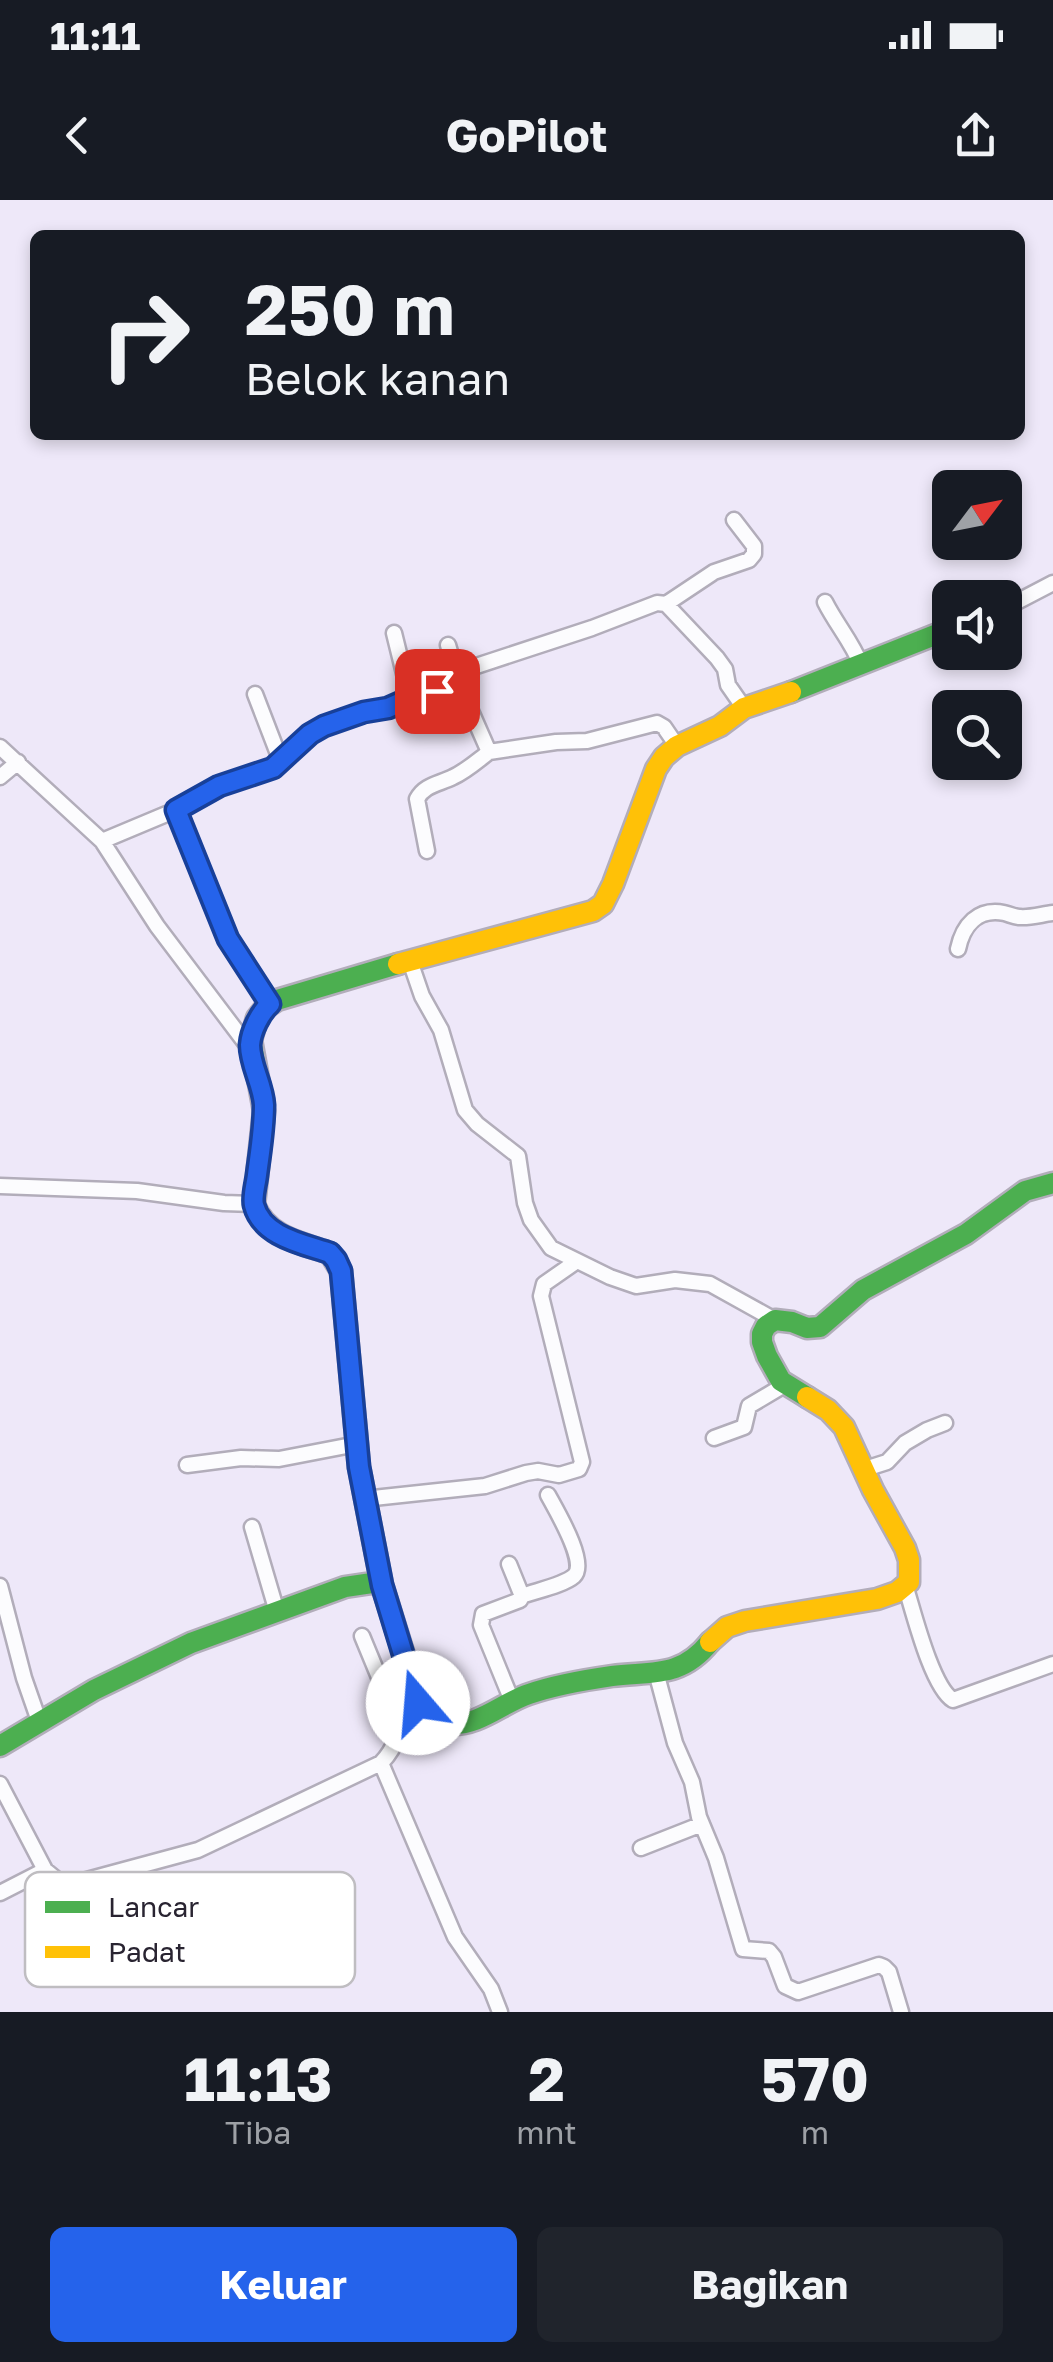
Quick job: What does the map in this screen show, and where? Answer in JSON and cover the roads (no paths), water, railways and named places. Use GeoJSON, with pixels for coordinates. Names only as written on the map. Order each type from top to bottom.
{"type":"FeatureCollection","features":[{"type":"Feature","properties":{"kind":"street"},"geometry":{"type":"LineString","coordinates":[[102,842],[176,810],[219,786],[273,768],[324,726],[388,708],[656,603],[666,604],[714,572],[749,560],[754,554],[754,546],[734,520]]}},
{"type":"Feature","properties":{"kind":"street"},"geometry":{"type":"LineString","coordinates":[[1022,599],[1053,583]]}},
{"type":"Feature","properties":{"kind":"street"},"geometry":{"type":"LineString","coordinates":[[826,602],[861,664]]}},
{"type":"Feature","properties":{"kind":"street"},"geometry":{"type":"LineString","coordinates":[[666,604],[718,658],[728,685],[744,708]]}},
{"type":"Feature","properties":{"kind":"street"},"geometry":{"type":"LineString","coordinates":[[394,633],[410,698]]}},
{"type":"Feature","properties":{"kind":"street"},"geometry":{"type":"LineString","coordinates":[[250,1049],[264,1009],[300,991],[593,911],[604,904],[613,884],[656,769],[676,746],[720,726],[744,708],[932,637]]}},
{"type":"Feature","properties":{"kind":"street"},"geometry":{"type":"LineString","coordinates":[[448,645],[457,679],[489,752]]}},
{"type":"Feature","properties":{"kind":"street"},"geometry":{"type":"LineString","coordinates":[[255,694],[280,759]]}},
{"type":"Feature","properties":{"kind":"street"},"geometry":{"type":"LineString","coordinates":[[427,851],[416,799],[420,792],[454,777],[489,752],[588,740],[657,723],[676,746]]}},
{"type":"Feature","properties":{"kind":"street"},"geometry":{"type":"LineString","coordinates":[[0,746],[102,842],[157,926],[250,1049],[264,1101],[253,1204],[274,1232],[330,1253],[341,1271],[364,1498],[382,1585],[424,1712],[435,1721],[456,1724],[536,1692],[671,1670],[699,1656],[715,1635],[746,1620],[851,1605],[906,1588]]}},
{"type":"Feature","properties":{"kind":"street"},"geometry":{"type":"LineString","coordinates":[[0,778],[18,762]]}},
{"type":"Feature","properties":{"kind":"street"},"geometry":{"type":"LineString","coordinates":[[176,810],[228,939],[270,1004]]}},
{"type":"Feature","properties":{"kind":"street"},"geometry":{"type":"LineString","coordinates":[[958,949],[968,924],[987,912],[1020,918],[1053,913]]}},
{"type":"Feature","properties":{"kind":"street"},"geometry":{"type":"LineString","coordinates":[[410,961],[422,996],[441,1030],[465,1110],[518,1156],[530,1220],[551,1248],[610,1278],[636,1286],[675,1280],[710,1284],[775,1320],[807,1328],[820,1326],[863,1290],[966,1234],[1025,1191],[1053,1183]]}},
{"type":"Feature","properties":{"kind":"street"},"geometry":{"type":"LineString","coordinates":[[0,1186],[136,1192],[253,1204]]}},
{"type":"Feature","properties":{"kind":"street"},"geometry":{"type":"LineString","coordinates":[[364,1498],[484,1486],[538,1471],[558,1476],[579,1468],[582,1462],[541,1296],[544,1284],[577,1261]]}},
{"type":"Feature","properties":{"kind":"street"},"geometry":{"type":"LineString","coordinates":[[775,1320],[766,1326],[762,1342],[776,1375],[837,1417],[844,1427],[904,1548],[910,1575],[906,1588],[937,1682],[949,1698],[953,1700],[1053,1664]]}},
{"type":"Feature","properties":{"kind":"street"},"geometry":{"type":"LineString","coordinates":[[714,1438],[744,1427],[748,1406],[786,1384]]}},
{"type":"Feature","properties":{"kind":"street"},"geometry":{"type":"LineString","coordinates":[[865,1469],[887,1462],[905,1443],[944,1423]]}},
{"type":"Feature","properties":{"kind":"street"},"geometry":{"type":"LineString","coordinates":[[186,1464],[279,1458],[357,1444]]}},
{"type":"Feature","properties":{"kind":"street"},"geometry":{"type":"LineString","coordinates":[[512,1701],[481,1618],[577,1574],[576,1551],[548,1495]]}},
{"type":"Feature","properties":{"kind":"street"},"geometry":{"type":"LineString","coordinates":[[252,1527],[278,1612]]}},
{"type":"Feature","properties":{"kind":"street"},"geometry":{"type":"LineString","coordinates":[[509,1564],[522,1596]]}},
{"type":"Feature","properties":{"kind":"street"},"geometry":{"type":"LineString","coordinates":[[0,1746],[169,1652],[316,1595],[376,1582],[382,1585]]}},
{"type":"Feature","properties":{"kind":"street"},"geometry":{"type":"LineString","coordinates":[[0,1586],[39,1721]]}},
{"type":"Feature","properties":{"kind":"street"},"geometry":{"type":"LineString","coordinates":[[362,1636],[400,1728]]}},
{"type":"Feature","properties":{"kind":"street"},"geometry":{"type":"LineString","coordinates":[[656,1672],[743,1949],[769,1951],[785,1986],[798,1992],[884,1966],[900,2012]]}},
{"type":"Feature","properties":{"kind":"street"},"geometry":{"type":"LineString","coordinates":[[116,1872],[198,1850],[382,1763],[390,1755],[400,1728],[424,1712]]}},
{"type":"Feature","properties":{"kind":"street"},"geometry":{"type":"LineString","coordinates":[[382,1763],[455,1937],[491,1989],[500,2012]]}},
{"type":"Feature","properties":{"kind":"street"},"geometry":{"type":"LineString","coordinates":[[0,1784],[47,1872]]}},
{"type":"Feature","properties":{"kind":"street"},"geometry":{"type":"LineString","coordinates":[[641,1848],[702,1824]]}},
{"type":"Feature","properties":{"kind":"street"},"geometry":{"type":"LineString","coordinates":[[41,1872],[45,1870]]}},
{"type":"Feature","properties":{"kind":"street"},"geometry":{"type":"LineString","coordinates":[[0,1893],[25,1880]]}}]}
